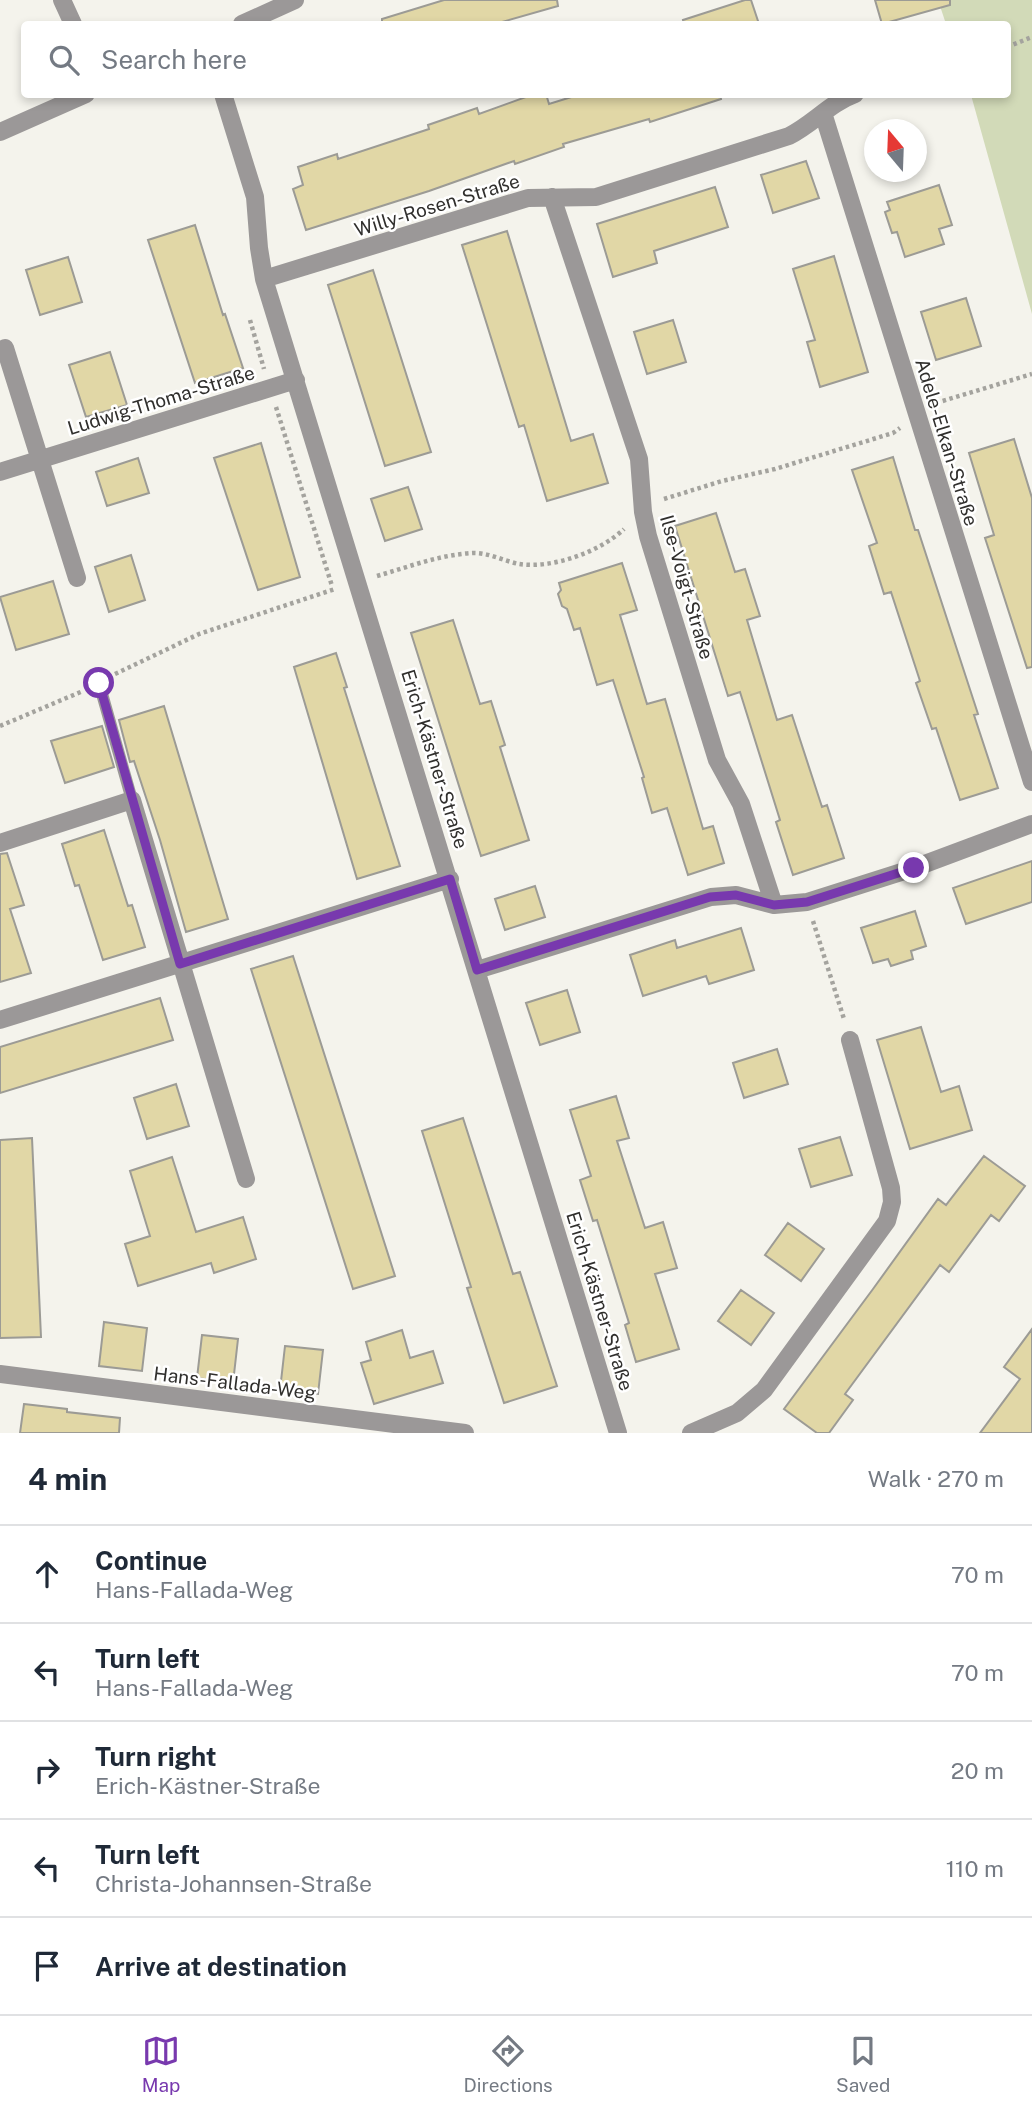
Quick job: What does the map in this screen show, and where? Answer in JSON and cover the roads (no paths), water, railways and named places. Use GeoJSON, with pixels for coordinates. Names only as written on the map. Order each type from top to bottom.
{"type":"FeatureCollection","features":[{"type":"Feature","properties":{"kind":"street"},"geometry":{"type":"LineString","coordinates":[[62,0],[72,21]]}},
{"type":"Feature","properties":{"kind":"street"},"geometry":{"type":"LineString","coordinates":[[249,21],[295,0]]}},
{"type":"Feature","properties":{"kind":"street"},"geometry":{"type":"LineString","coordinates":[[0,132],[77,98]]}},
{"type":"Feature","properties":{"kind":"street","name":"Erich-Kästner-Straße"},"geometry":{"type":"LineString","coordinates":[[224,98],[255,197],[264,279],[618,1433]]}},
{"type":"Feature","properties":{"kind":"street","name":"Willy-Rosen-Straße"},"geometry":{"type":"LineString","coordinates":[[264,279],[528,198],[596,197],[789,136],[807,128],[836,103],[847,98]]}},
{"type":"Feature","properties":{"kind":"street","name":"Adele-Elkan-Straße"},"geometry":{"type":"LineString","coordinates":[[823,113],[1032,782]]}},
{"type":"Feature","properties":{"kind":"street","name":"Ilse-Voigt-Straße"},"geometry":{"type":"LineString","coordinates":[[552,197],[639,459],[643,512],[648,536],[717,760],[741,804],[774,905]]}},
{"type":"Feature","properties":{"kind":"street"},"geometry":{"type":"LineString","coordinates":[[5,348],[77,578]]}},
{"type":"Feature","properties":{"kind":"street","name":"Ludwig-Thoma-Straße"},"geometry":{"type":"LineString","coordinates":[[0,472],[296,380]]}},
{"type":"Feature","properties":{"kind":"street"},"geometry":{"type":"LineString","coordinates":[[0,843],[132,800],[246,1179]]}},
{"type":"Feature","properties":{"kind":"street"},"geometry":{"type":"LineString","coordinates":[[477,970],[710,897],[736,895],[774,905],[807,902],[914,868],[1032,824]]}},
{"type":"Feature","properties":{"kind":"street"},"geometry":{"type":"LineString","coordinates":[[0,1020],[450,879]]}},
{"type":"Feature","properties":{"kind":"street"},"geometry":{"type":"LineString","coordinates":[[691,1433],[737,1413],[764,1390],[887,1221],[892,1202],[891,1188],[850,1040]]}},
{"type":"Feature","properties":{"kind":"street","name":"Hans-Fallada-Weg"},"geometry":{"type":"LineString","coordinates":[[0,1374],[464,1433]]}},
{"type":"Feature","properties":{"kind":"lane"},"geometry":{"type":"LineString","coordinates":[[99,683],[132,800]]}}]}
